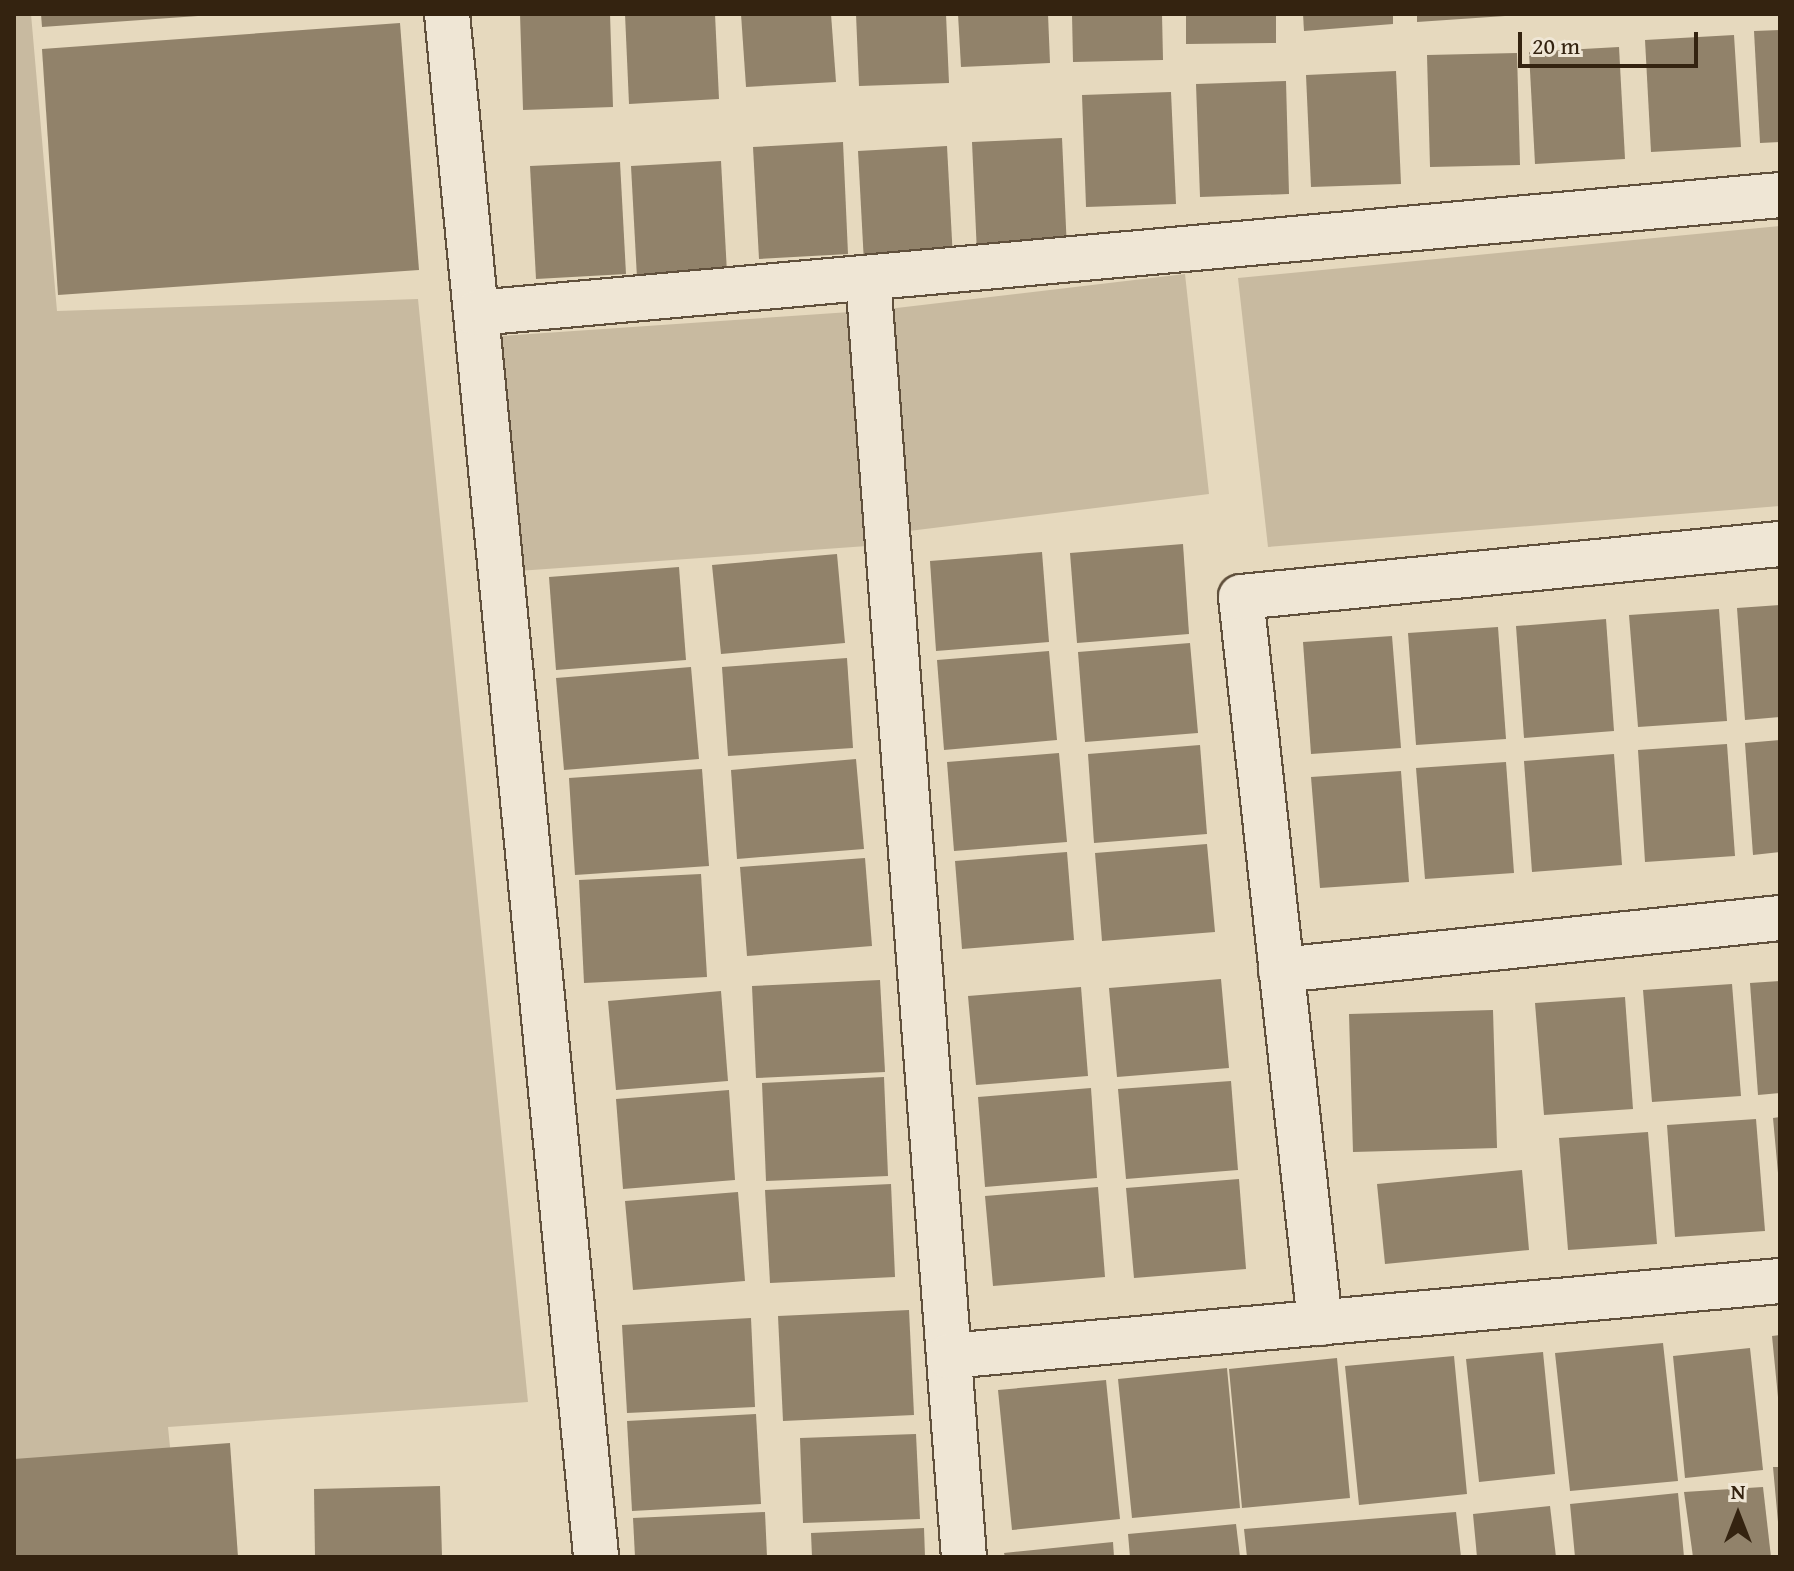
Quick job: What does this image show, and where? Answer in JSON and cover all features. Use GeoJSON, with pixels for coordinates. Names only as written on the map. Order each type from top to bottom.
{"type":"FeatureCollection","features":[{"type":"Feature","properties":{"kind":"street"},"geometry":{"type":"LineString","coordinates":[[447,14],[596,1557]]}},
{"type":"Feature","properties":{"kind":"street"},"geometry":{"type":"LineString","coordinates":[[476,313],[1780,195]]}},
{"type":"Feature","properties":{"kind":"street"},"geometry":{"type":"LineString","coordinates":[[868,278],[964,1557]]}},
{"type":"Feature","properties":{"kind":"street"},"geometry":{"type":"LineString","coordinates":[[1320,1323],[1241,597],[1780,544]]}},
{"type":"Feature","properties":{"kind":"street"},"geometry":{"type":"LineString","coordinates":[[1281,970],[1780,918]]}},
{"type":"Feature","properties":{"kind":"street"},"geometry":{"type":"LineString","coordinates":[[949,1356],[1780,1281]]}},
{"type":"Feature","properties":{"kind":"shaded area"},"geometry":{"type":"Polygon","coordinates":[[[14,14],[31,14],[57,311],[418,299],[528,1402],[168,1427],[181,1557],[14,1557],[14,14]]]}},
{"type":"Feature","properties":{"kind":"shaded area"},"geometry":{"type":"Polygon","coordinates":[[[1780,226],[1780,506],[1268,547],[1238,278],[1780,226]]]}},
{"type":"Feature","properties":{"kind":"shaded area"},"geometry":{"type":"Polygon","coordinates":[[[1185,274],[1209,494],[909,531],[888,309],[1185,274]]]}},
{"type":"Feature","properties":{"kind":"shaded area"},"geometry":{"type":"Polygon","coordinates":[[[850,312],[867,546],[518,571],[502,336],[850,312]]]}},
{"type":"Feature","properties":{"kind":"building"},"geometry":{"type":"Polygon","coordinates":[[[41,14],[198,14],[198,16],[42,27],[41,14]]]}},
{"type":"Feature","properties":{"kind":"building"},"geometry":{"type":"Polygon","coordinates":[[[520,14],[610,14],[613,107],[523,110],[520,14]]]}},
{"type":"Feature","properties":{"kind":"building"},"geometry":{"type":"Polygon","coordinates":[[[625,14],[715,14],[719,99],[629,104],[625,14]]]}},
{"type":"Feature","properties":{"kind":"building"},"geometry":{"type":"Polygon","coordinates":[[[741,14],[831,14],[836,82],[746,87],[741,14]]]}},
{"type":"Feature","properties":{"kind":"building"},"geometry":{"type":"Polygon","coordinates":[[[856,14],[946,14],[949,83],[859,86],[856,14]]]}},
{"type":"Feature","properties":{"kind":"building"},"geometry":{"type":"Polygon","coordinates":[[[958,14],[1048,14],[1050,63],[961,67],[958,14]]]}},
{"type":"Feature","properties":{"kind":"building"},"geometry":{"type":"Polygon","coordinates":[[[1072,14],[1162,14],[1163,60],[1073,62],[1072,14]]]}},
{"type":"Feature","properties":{"kind":"building"},"geometry":{"type":"Polygon","coordinates":[[[1186,14],[1276,14],[1276,43],[1186,44],[1186,14]]]}},
{"type":"Feature","properties":{"kind":"building"},"geometry":{"type":"Polygon","coordinates":[[[1303,14],[1393,14],[1393,24],[1304,31],[1303,14]]]}},
{"type":"Feature","properties":{"kind":"building"},"geometry":{"type":"Polygon","coordinates":[[[1417,14],[1505,14],[1505,16],[1417,22],[1417,14]]]}},
{"type":"Feature","properties":{"kind":"building"},"geometry":{"type":"Polygon","coordinates":[[[400,23],[419,270],[58,295],[42,49],[400,23]]]}},
{"type":"Feature","properties":{"kind":"building"},"geometry":{"type":"Polygon","coordinates":[[[1780,30],[1780,142],[1760,143],[1754,31],[1780,30]]]}},
{"type":"Feature","properties":{"kind":"building"},"geometry":{"type":"Polygon","coordinates":[[[1734,35],[1741,147],[1651,152],[1645,40],[1734,35]]]}},
{"type":"Feature","properties":{"kind":"building"},"geometry":{"type":"Polygon","coordinates":[[[1619,47],[1625,159],[1535,164],[1529,52],[1619,47]]]}},
{"type":"Feature","properties":{"kind":"building"},"geometry":{"type":"Polygon","coordinates":[[[1517,53],[1520,165],[1430,167],[1427,55],[1517,53]]]}},
{"type":"Feature","properties":{"kind":"building"},"geometry":{"type":"Polygon","coordinates":[[[1396,71],[1401,184],[1311,187],[1306,75],[1396,71]]]}},
{"type":"Feature","properties":{"kind":"building"},"geometry":{"type":"Polygon","coordinates":[[[1286,81],[1289,194],[1200,197],[1196,84],[1286,81]]]}},
{"type":"Feature","properties":{"kind":"building"},"geometry":{"type":"Polygon","coordinates":[[[1171,92],[1176,204],[1086,207],[1082,95],[1171,92]]]}},
{"type":"Feature","properties":{"kind":"building"},"geometry":{"type":"Polygon","coordinates":[[[1062,138],[1067,250],[977,254],[972,142],[1062,138]]]}},
{"type":"Feature","properties":{"kind":"building"},"geometry":{"type":"Polygon","coordinates":[[[843,142],[848,254],[759,259],[753,147],[843,142]]]}},
{"type":"Feature","properties":{"kind":"building"},"geometry":{"type":"Polygon","coordinates":[[[947,146],[953,259],[864,263],[858,151],[947,146]]]}},
{"type":"Feature","properties":{"kind":"building"},"geometry":{"type":"Polygon","coordinates":[[[721,161],[727,273],[637,278],[631,166],[721,161]]]}},
{"type":"Feature","properties":{"kind":"building"},"geometry":{"type":"Polygon","coordinates":[[[620,162],[626,274],[536,279],[530,166],[620,162]]]}},
{"type":"Feature","properties":{"kind":"building"},"geometry":{"type":"Polygon","coordinates":[[[1183,544],[1189,634],[1077,643],[1070,553],[1183,544]]]}},
{"type":"Feature","properties":{"kind":"building"},"geometry":{"type":"Polygon","coordinates":[[[1042,552],[1049,642],[936,651],[930,561],[1042,552]]]}},
{"type":"Feature","properties":{"kind":"building"},"geometry":{"type":"Polygon","coordinates":[[[837,554],[845,643],[721,654],[712,565],[837,554]]]}},
{"type":"Feature","properties":{"kind":"building"},"geometry":{"type":"Polygon","coordinates":[[[679,567],[686,660],[556,670],[549,577],[679,567]]]}},
{"type":"Feature","properties":{"kind":"building"},"geometry":{"type":"Polygon","coordinates":[[[1780,605],[1780,717],[1745,720],[1737,608],[1780,605]]]}},
{"type":"Feature","properties":{"kind":"building"},"geometry":{"type":"Polygon","coordinates":[[[1719,609],[1727,721],[1638,727],[1629,615],[1719,609]]]}},
{"type":"Feature","properties":{"kind":"building"},"geometry":{"type":"Polygon","coordinates":[[[1606,619],[1614,731],[1524,738],[1516,626],[1606,619]]]}},
{"type":"Feature","properties":{"kind":"building"},"geometry":{"type":"Polygon","coordinates":[[[1498,627],[1506,739],[1416,745],[1408,633],[1498,627]]]}},
{"type":"Feature","properties":{"kind":"building"},"geometry":{"type":"Polygon","coordinates":[[[1392,636],[1401,748],[1311,754],[1303,642],[1392,636]]]}},
{"type":"Feature","properties":{"kind":"building"},"geometry":{"type":"Polygon","coordinates":[[[1190,643],[1198,733],[1085,742],[1078,652],[1190,643]]]}},
{"type":"Feature","properties":{"kind":"building"},"geometry":{"type":"Polygon","coordinates":[[[1049,651],[1057,740],[944,750],[937,660],[1049,651]]]}},
{"type":"Feature","properties":{"kind":"building"},"geometry":{"type":"Polygon","coordinates":[[[847,658],[853,748],[728,756],[722,667],[847,658]]]}},
{"type":"Feature","properties":{"kind":"building"},"geometry":{"type":"Polygon","coordinates":[[[691,667],[699,759],[564,770],[556,678],[691,667]]]}},
{"type":"Feature","properties":{"kind":"building"},"geometry":{"type":"Polygon","coordinates":[[[1780,740],[1780,852],[1753,855],[1745,743],[1780,740]]]}},
{"type":"Feature","properties":{"kind":"building"},"geometry":{"type":"Polygon","coordinates":[[[1727,744],[1735,856],[1645,862],[1638,750],[1727,744]]]}},
{"type":"Feature","properties":{"kind":"building"},"geometry":{"type":"Polygon","coordinates":[[[1200,745],[1207,834],[1094,843],[1088,754],[1200,745]]]}},
{"type":"Feature","properties":{"kind":"building"},"geometry":{"type":"Polygon","coordinates":[[[1059,753],[1067,842],[954,851],[947,762],[1059,753]]]}},
{"type":"Feature","properties":{"kind":"building"},"geometry":{"type":"Polygon","coordinates":[[[1614,754],[1622,865],[1532,872],[1524,761],[1614,754]]]}},
{"type":"Feature","properties":{"kind":"building"},"geometry":{"type":"Polygon","coordinates":[[[856,759],[864,849],[737,859],[731,770],[856,759]]]}},
{"type":"Feature","properties":{"kind":"building"},"geometry":{"type":"Polygon","coordinates":[[[1506,762],[1514,873],[1425,879],[1416,768],[1506,762]]]}},
{"type":"Feature","properties":{"kind":"building"},"geometry":{"type":"Polygon","coordinates":[[[702,769],[709,866],[575,875],[569,778],[702,769]]]}},
{"type":"Feature","properties":{"kind":"building"},"geometry":{"type":"Polygon","coordinates":[[[1401,771],[1409,882],[1320,888],[1311,777],[1401,771]]]}},
{"type":"Feature","properties":{"kind":"building"},"geometry":{"type":"Polygon","coordinates":[[[1207,844],[1215,932],[1102,941],[1095,853],[1207,844]]]}},
{"type":"Feature","properties":{"kind":"building"},"geometry":{"type":"Polygon","coordinates":[[[1067,852],[1074,940],[962,949],[955,861],[1067,852]]]}},
{"type":"Feature","properties":{"kind":"building"},"geometry":{"type":"Polygon","coordinates":[[[865,858],[872,946],[747,956],[740,867],[865,858]]]}},
{"type":"Feature","properties":{"kind":"building"},"geometry":{"type":"Polygon","coordinates":[[[701,874],[707,977],[584,983],[579,880],[701,874]]]}},
{"type":"Feature","properties":{"kind":"building"},"geometry":{"type":"Polygon","coordinates":[[[1221,979],[1229,1068],[1117,1077],[1109,988],[1221,979]]]}},
{"type":"Feature","properties":{"kind":"building"},"geometry":{"type":"Polygon","coordinates":[[[880,980],[885,1072],[756,1078],[752,986],[880,980]]]}},
{"type":"Feature","properties":{"kind":"building"},"geometry":{"type":"Polygon","coordinates":[[[1780,981],[1780,1093],[1758,1095],[1750,983],[1780,981]]]}},
{"type":"Feature","properties":{"kind":"building"},"geometry":{"type":"Polygon","coordinates":[[[1732,984],[1741,1096],[1652,1102],[1643,990],[1732,984]]]}},
{"type":"Feature","properties":{"kind":"building"},"geometry":{"type":"Polygon","coordinates":[[[1081,987],[1088,1076],[976,1085],[968,996],[1081,987]]]}},
{"type":"Feature","properties":{"kind":"building"},"geometry":{"type":"Polygon","coordinates":[[[721,991],[728,1081],[616,1090],[608,1001],[721,991]]]}},
{"type":"Feature","properties":{"kind":"building"},"geometry":{"type":"Polygon","coordinates":[[[1625,997],[1633,1109],[1544,1115],[1535,1003],[1625,997]]]}},
{"type":"Feature","properties":{"kind":"building"},"geometry":{"type":"Polygon","coordinates":[[[1493,1010],[1497,1148],[1353,1152],[1349,1014],[1493,1010]]]}},
{"type":"Feature","properties":{"kind":"building"},"geometry":{"type":"Polygon","coordinates":[[[884,1077],[888,1176],[766,1181],[762,1083],[884,1077]]]}},
{"type":"Feature","properties":{"kind":"building"},"geometry":{"type":"Polygon","coordinates":[[[1231,1081],[1238,1170],[1126,1179],[1118,1089],[1231,1081]]]}},
{"type":"Feature","properties":{"kind":"building"},"geometry":{"type":"Polygon","coordinates":[[[1091,1088],[1097,1178],[985,1187],[978,1097],[1091,1088]]]}},
{"type":"Feature","properties":{"kind":"building"},"geometry":{"type":"Polygon","coordinates":[[[729,1090],[735,1180],[623,1189],[616,1099],[729,1090]]]}},
{"type":"Feature","properties":{"kind":"building"},"geometry":{"type":"Polygon","coordinates":[[[1780,1117],[1780,1173],[1778,1173],[1773,1118],[1780,1117]]]}},
{"type":"Feature","properties":{"kind":"building"},"geometry":{"type":"Polygon","coordinates":[[[1756,1119],[1765,1231],[1675,1237],[1667,1125],[1756,1119]]]}},
{"type":"Feature","properties":{"kind":"building"},"geometry":{"type":"Polygon","coordinates":[[[1648,1132],[1657,1244],[1568,1250],[1559,1138],[1648,1132]]]}},
{"type":"Feature","properties":{"kind":"building"},"geometry":{"type":"Polygon","coordinates":[[[1522,1170],[1529,1250],[1385,1264],[1377,1184],[1522,1170]]]}},
{"type":"Feature","properties":{"kind":"building"},"geometry":{"type":"Polygon","coordinates":[[[1239,1179],[1246,1269],[1134,1278],[1126,1188],[1239,1179]]]}},
{"type":"Feature","properties":{"kind":"building"},"geometry":{"type":"Polygon","coordinates":[[[891,1184],[895,1277],[770,1283],[765,1190],[891,1184]]]}},
{"type":"Feature","properties":{"kind":"building"},"geometry":{"type":"Polygon","coordinates":[[[1098,1187],[1105,1277],[993,1286],[985,1196],[1098,1187]]]}},
{"type":"Feature","properties":{"kind":"building"},"geometry":{"type":"Polygon","coordinates":[[[738,1192],[745,1281],[633,1290],[625,1201],[738,1192]]]}},
{"type":"Feature","properties":{"kind":"building"},"geometry":{"type":"Polygon","coordinates":[[[909,1310],[914,1415],[783,1421],[778,1316],[909,1310]]]}},
{"type":"Feature","properties":{"kind":"building"},"geometry":{"type":"Polygon","coordinates":[[[751,1318],[755,1407],[627,1413],[622,1325],[751,1318]]]}},
{"type":"Feature","properties":{"kind":"building"},"geometry":{"type":"Polygon","coordinates":[[[1780,1335],[1780,1397],[1778,1397],[1772,1336],[1780,1335]]]}},
{"type":"Feature","properties":{"kind":"building"},"geometry":{"type":"Polygon","coordinates":[[[1663,1343],[1678,1481],[1570,1491],[1555,1353],[1663,1343]]]}},
{"type":"Feature","properties":{"kind":"building"},"geometry":{"type":"Polygon","coordinates":[[[1750,1348],[1763,1470],[1685,1478],[1673,1356],[1750,1348]]]}},
{"type":"Feature","properties":{"kind":"building"},"geometry":{"type":"Polygon","coordinates":[[[1543,1352],[1555,1474],[1479,1482],[1466,1359],[1543,1352]]]}},
{"type":"Feature","properties":{"kind":"building"},"geometry":{"type":"Polygon","coordinates":[[[1454,1356],[1467,1494],[1359,1505],[1345,1366],[1454,1356]]]}},
{"type":"Feature","properties":{"kind":"building"},"geometry":{"type":"Polygon","coordinates":[[[1337,1358],[1350,1498],[1242,1508],[1229,1369],[1337,1358]]]}},
{"type":"Feature","properties":{"kind":"building"},"geometry":{"type":"Polygon","coordinates":[[[1227,1368],[1240,1508],[1132,1518],[1118,1379],[1227,1368]]]}},
{"type":"Feature","properties":{"kind":"building"},"geometry":{"type":"Polygon","coordinates":[[[1106,1380],[1120,1519],[1012,1530],[998,1390],[1106,1380]]]}},
{"type":"Feature","properties":{"kind":"building"},"geometry":{"type":"Polygon","coordinates":[[[756,1414],[761,1504],[632,1511],[627,1421],[756,1414]]]}},
{"type":"Feature","properties":{"kind":"building"},"geometry":{"type":"Polygon","coordinates":[[[916,1434],[920,1519],[803,1523],[800,1438],[916,1434]]]}},
{"type":"Feature","properties":{"kind":"building"},"geometry":{"type":"Polygon","coordinates":[[[230,1443],[238,1557],[14,1557],[14,1459],[230,1443]]]}},
{"type":"Feature","properties":{"kind":"building"},"geometry":{"type":"Polygon","coordinates":[[[1773,1467],[1780,1467],[1780,1522],[1778,1522],[1773,1467]]]}},
{"type":"Feature","properties":{"kind":"building"},"geometry":{"type":"Polygon","coordinates":[[[440,1486],[442,1557],[315,1557],[314,1489],[440,1486]]]}},
{"type":"Feature","properties":{"kind":"building"},"geometry":{"type":"Polygon","coordinates":[[[1763,1487],[1771,1557],[1693,1557],[1684,1492],[1763,1487]]]}},
{"type":"Feature","properties":{"kind":"building"},"geometry":{"type":"Polygon","coordinates":[[[1678,1493],[1684,1557],[1575,1557],[1570,1504],[1678,1493]]]}},
{"type":"Feature","properties":{"kind":"building"},"geometry":{"type":"Polygon","coordinates":[[[1550,1506],[1556,1557],[1477,1557],[1473,1514],[1550,1506]]]}},
{"type":"Feature","properties":{"kind":"building"},"geometry":{"type":"Polygon","coordinates":[[[765,1512],[767,1557],[635,1557],[633,1518],[765,1512]]]}},
{"type":"Feature","properties":{"kind":"building"},"geometry":{"type":"Polygon","coordinates":[[[1456,1512],[1461,1557],[1247,1557],[1244,1529],[1456,1512]]]}},
{"type":"Feature","properties":{"kind":"building"},"geometry":{"type":"Polygon","coordinates":[[[1236,1524],[1240,1557],[1130,1557],[1128,1534],[1236,1524]]]}},
{"type":"Feature","properties":{"kind":"building"},"geometry":{"type":"Polygon","coordinates":[[[924,1528],[925,1557],[812,1557],[811,1533],[924,1528]]]}},
{"type":"Feature","properties":{"kind":"building"},"geometry":{"type":"Polygon","coordinates":[[[1113,1542],[1114,1557],[1005,1557],[1004,1553],[1113,1542]]]}}]}
